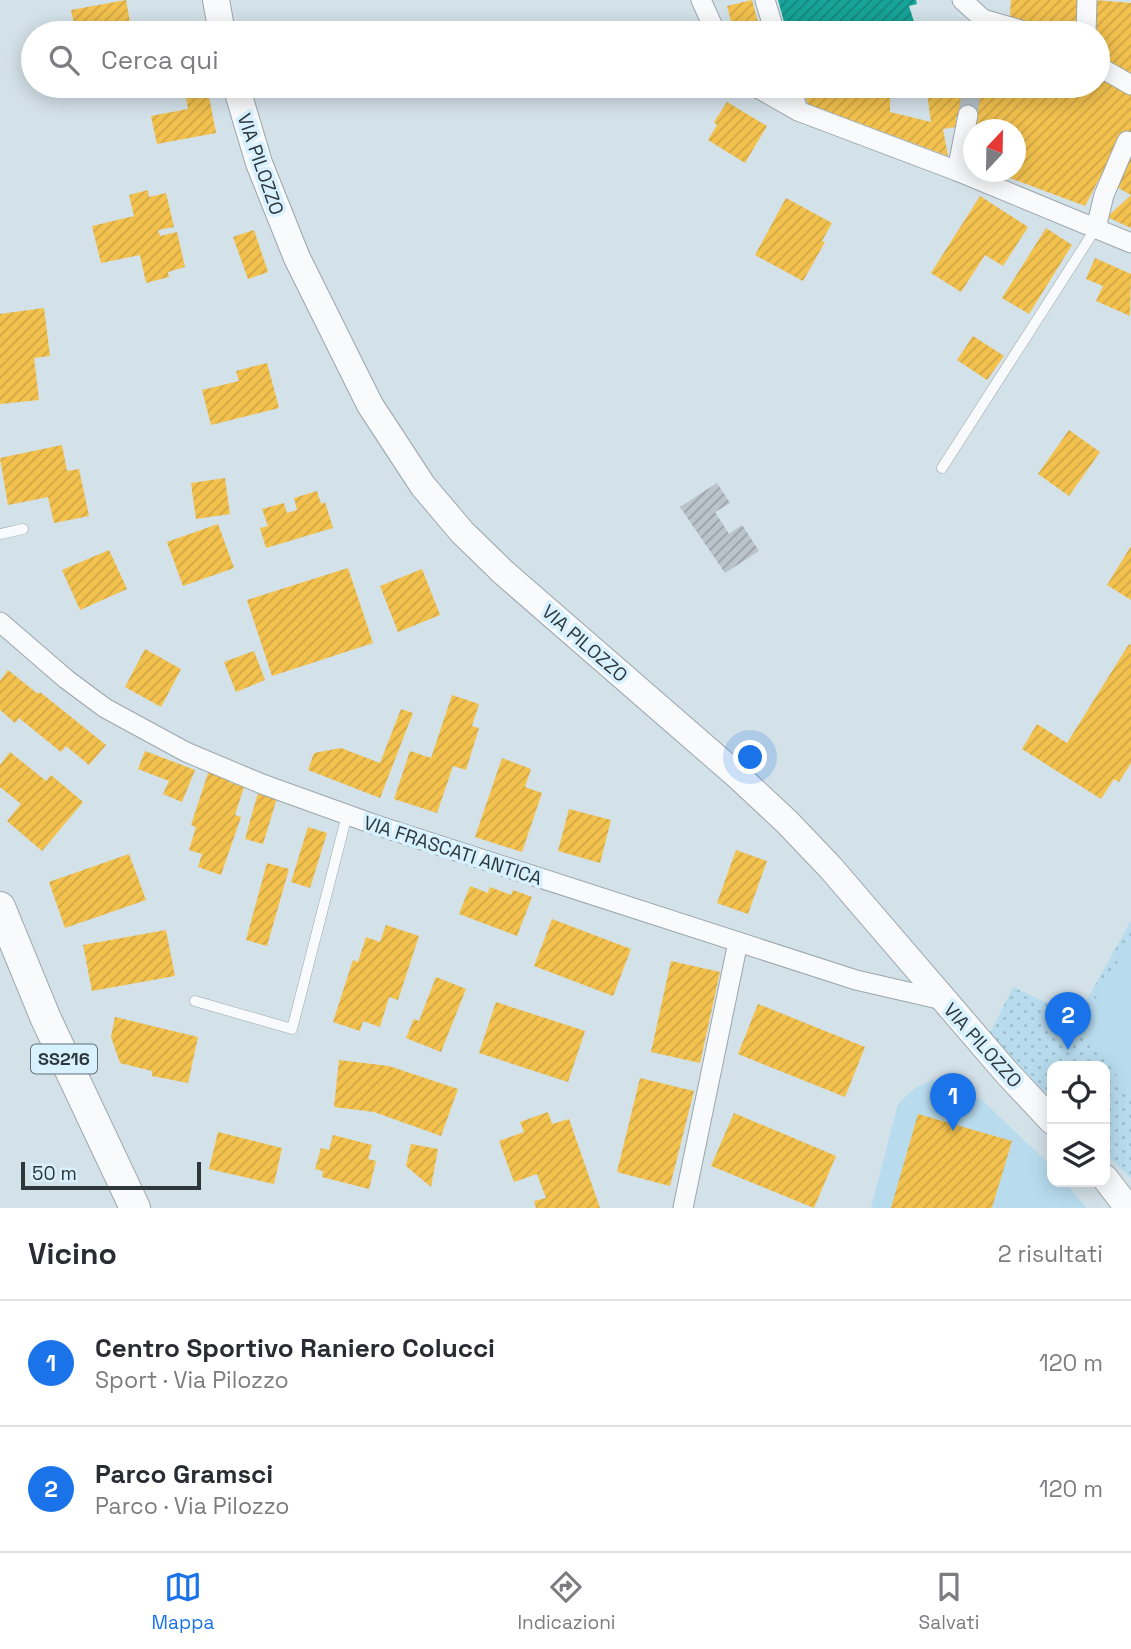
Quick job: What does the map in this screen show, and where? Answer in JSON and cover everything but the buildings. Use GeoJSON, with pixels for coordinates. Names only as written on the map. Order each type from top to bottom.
{"type":"FeatureCollection","features":[{"type":"Feature","properties":{"kind":"main road"},"geometry":{"type":"LineString","coordinates":[[216,0],[220,21]]}},
{"type":"Feature","properties":{"kind":"main road","name":"VIA PILOZZO"},"geometry":{"type":"LineString","coordinates":[[240,98],[259,163],[292,248],[370,405],[423,486],[462,532],[503,572],[730,769],[787,822],[839,877],[943,1000],[1047,1115]]}},
{"type":"Feature","properties":{"kind":"main road","name":"SS216"},"geometry":{"type":"LineString","coordinates":[[0,907],[46,1019],[135,1208]]}},
{"type":"Feature","properties":{"kind":"main road"},"geometry":{"type":"LineString","coordinates":[[1110,1184],[1127,1205]]}},
{"type":"Feature","properties":{"kind":"street"},"geometry":{"type":"LineString","coordinates":[[701,0],[711,21]]}},
{"type":"Feature","properties":{"kind":"street"},"geometry":{"type":"LineString","coordinates":[[765,0],[771,21]]}},
{"type":"Feature","properties":{"kind":"street"},"geometry":{"type":"LineString","coordinates":[[962,0],[980,21]]}},
{"type":"Feature","properties":{"kind":"street"},"geometry":{"type":"LineString","coordinates":[[1086,21],[1087,0]]}},
{"type":"Feature","properties":{"kind":"street"},"geometry":{"type":"LineString","coordinates":[[1110,73],[1131,85]]}},
{"type":"Feature","properties":{"kind":"street"},"geometry":{"type":"LineString","coordinates":[[776,98],[799,111],[957,171],[1131,243]]}},
{"type":"Feature","properties":{"kind":"street"},"geometry":{"type":"LineString","coordinates":[[795,98],[799,111]]}},
{"type":"Feature","properties":{"kind":"street"},"geometry":{"type":"LineString","coordinates":[[957,171],[968,115]]}},
{"type":"Feature","properties":{"kind":"street"},"geometry":{"type":"LineString","coordinates":[[1096,228],[1107,187],[1127,141]]}},
{"type":"Feature","properties":{"kind":"street","name":"VIA FRASCATI ANTICA"},"geometry":{"type":"LineString","coordinates":[[0,622],[75,687],[118,715],[177,747],[242,776],[347,815],[856,980],[943,1000]]}},
{"type":"Feature","properties":{"kind":"street"},"geometry":{"type":"LineString","coordinates":[[682,1208],[738,942]]}},
{"type":"Feature","properties":{"kind":"lane"},"geometry":{"type":"LineString","coordinates":[[942,468],[1096,228]]}},
{"type":"Feature","properties":{"kind":"lane"},"geometry":{"type":"LineString","coordinates":[[0,534],[23,529]]}},
{"type":"Feature","properties":{"kind":"lane"},"geometry":{"type":"LineString","coordinates":[[195,1001],[292,1029],[347,815]]}},
{"type":"Feature","properties":{"kind":"shaded area"},"geometry":{"type":"Polygon","coordinates":[[[1131,921],[1131,1178],[1110,1159],[1110,1061],[1047,1061],[1047,1096],[990,1033],[1013,987],[1077,1017],[1131,921]]]}},
{"type":"Feature","properties":{"kind":"shaded area"},"geometry":{"type":"Polygon","coordinates":[[[1131,941],[1131,1094],[1110,1066],[1110,1061],[1106,1061],[1079,1025],[1131,941]]]}},
{"type":"Feature","properties":{"kind":"shaded area"},"geometry":{"type":"Polygon","coordinates":[[[932,1080],[981,1099],[1047,1162],[1047,1187],[1069,1187],[1086,1208],[871,1208],[898,1104],[915,1088],[932,1080]]]}},
{"type":"Feature","properties":{"kind":"tunnel"},"geometry":{"type":"LineString","coordinates":[[968,115],[970,98]]}},
{"type":"Feature","properties":{"kind":"place","name":"Parco Gramsci"},"geometry":{"type":"Point","coordinates":[1068,1050]}},
{"type":"Feature","properties":{"kind":"place","name":"Centro Sportivo Raniero Colucci"},"geometry":{"type":"Point","coordinates":[953,1131]}}]}
